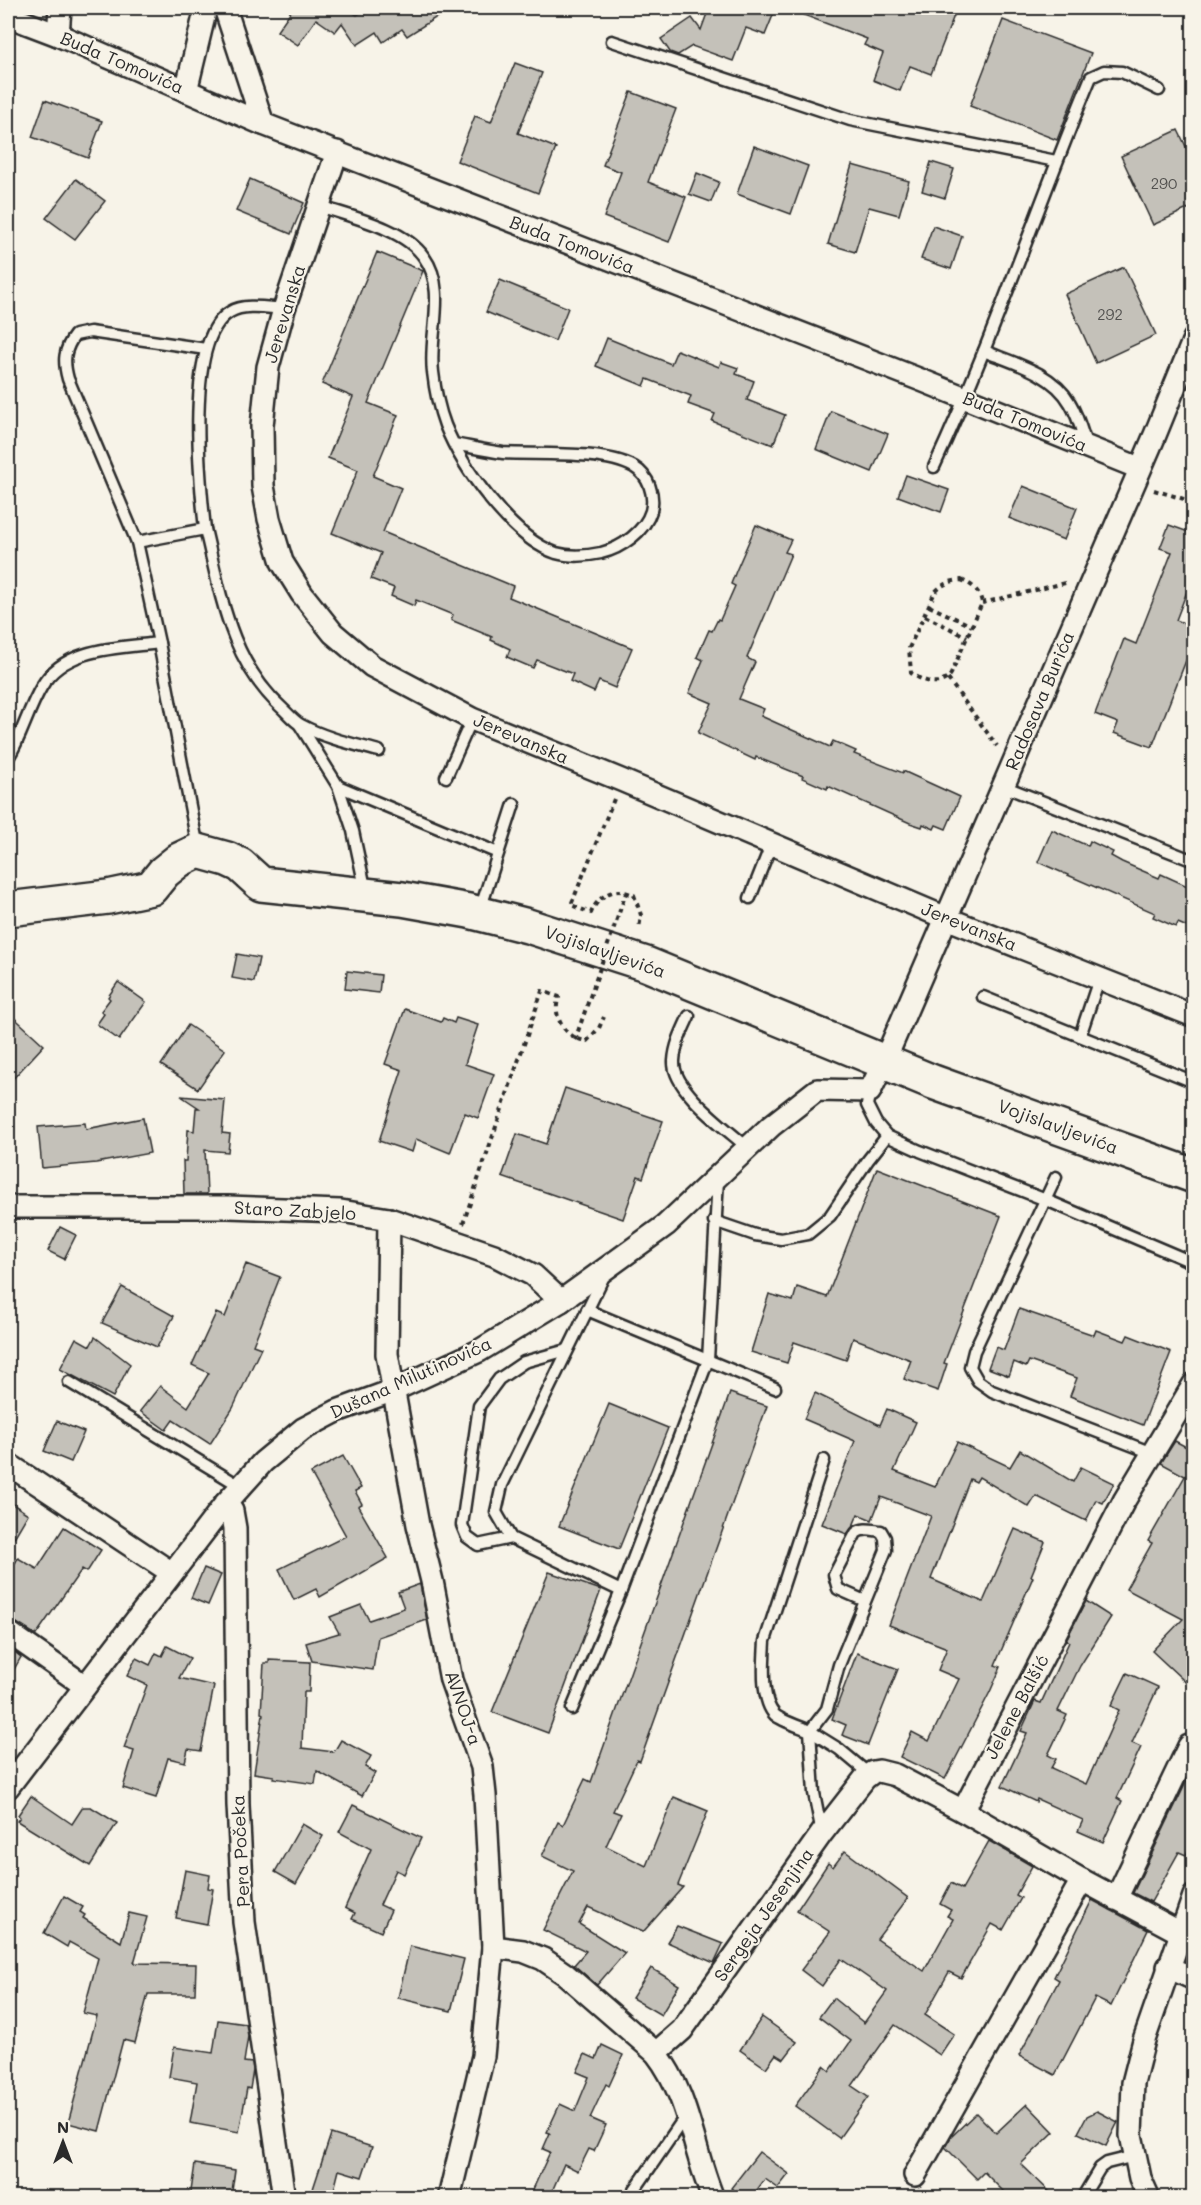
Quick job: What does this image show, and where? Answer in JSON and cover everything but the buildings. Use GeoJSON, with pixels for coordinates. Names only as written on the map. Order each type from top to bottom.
{"type":"FeatureCollection","features":[{"type":"Feature","properties":{"kind":"main road","name":"Vojislavljevića"},"geometry":{"type":"LineString","coordinates":[[198,851],[233,862],[261,884],[429,903],[479,913],[528,926],[646,964],[877,1076],[965,1094],[1194,1176]]}},
{"type":"Feature","properties":{"kind":"main road"},"geometry":{"type":"LineString","coordinates":[[8,909],[108,897],[151,888],[179,860],[198,851]]}},
{"type":"Feature","properties":{"kind":"street"},"geometry":{"type":"LineString","coordinates":[[58,35],[60,8]]}},
{"type":"Feature","properties":{"kind":"street"},"geometry":{"type":"LineString","coordinates":[[186,91],[207,8]]}},
{"type":"Feature","properties":{"kind":"street"},"geometry":{"type":"LineString","coordinates":[[225,8],[262,124]]}},
{"type":"Feature","properties":{"kind":"street","name":"Buda Tomovića"},"geometry":{"type":"LineString","coordinates":[[8,16],[58,35],[262,124],[1087,447],[1148,474]]}},
{"type":"Feature","properties":{"kind":"street","name":"Jerevanska"},"geometry":{"type":"LineString","coordinates":[[337,152],[284,309],[268,367],[262,426],[262,486],[282,562],[302,594],[333,633],[372,666],[472,719],[946,918],[1194,1016]]}},
{"type":"Feature","properties":{"kind":"street","name":"Radosava Burića"},"geometry":{"type":"LineString","coordinates":[[877,1076],[1003,786],[1148,474],[1194,339]]}},
{"type":"Feature","properties":{"kind":"street","name":"Dušana Milutinovića"},"geometry":{"type":"LineString","coordinates":[[8,1787],[240,1486],[263,1462],[303,1429],[337,1411],[394,1390],[479,1351],[561,1301],[666,1225],[780,1119],[817,1090],[877,1076]]}},
{"type":"Feature","properties":{"kind":"street","name":"Staro Zabjelo"},"geometry":{"type":"LineString","coordinates":[[8,1207],[228,1207],[341,1211],[389,1219],[494,1255],[533,1275],[561,1301]]}},
{"type":"Feature","properties":{"kind":"street","name":"AVNOJ-a"},"geometry":{"type":"LineString","coordinates":[[389,1219],[387,1354],[418,1525],[432,1581],[451,1680],[482,1767],[485,1795],[494,1947],[483,2056],[449,2198]]}},
{"type":"Feature","properties":{"kind":"street","name":"Jelene Balšić"},"geometry":{"type":"LineString","coordinates":[[963,1812],[1124,1502],[1194,1384]]}},
{"type":"Feature","properties":{"kind":"street"},"geometry":{"type":"LineString","coordinates":[[8,1464],[172,1573]]}},
{"type":"Feature","properties":{"kind":"street","name":"Pera Počeka"},"geometry":{"type":"LineString","coordinates":[[226,1503],[232,1511],[235,1528],[238,1805],[244,1922],[284,2198]]}},
{"type":"Feature","properties":{"kind":"street"},"geometry":{"type":"LineString","coordinates":[[8,1632],[85,1686]]}},
{"type":"Feature","properties":{"kind":"street"},"geometry":{"type":"LineString","coordinates":[[1116,1899],[1189,1746]]}},
{"type":"Feature","properties":{"kind":"street"},"geometry":{"type":"LineString","coordinates":[[869,1774],[879,1771],[895,1775],[1116,1899],[1187,1936]]}},
{"type":"Feature","properties":{"kind":"street","name":"Sergeja Jesenjina"},"geometry":{"type":"LineString","coordinates":[[656,2053],[682,2030],[822,1833],[869,1774]]}},
{"type":"Feature","properties":{"kind":"street"},"geometry":{"type":"LineString","coordinates":[[915,2175],[1082,1880]]}},
{"type":"Feature","properties":{"kind":"street"},"geometry":{"type":"LineString","coordinates":[[1149,2198],[1140,2178],[1131,2135],[1133,2083],[1143,2040],[1168,1967],[1187,1936],[1194,1896]]}},
{"type":"Feature","properties":{"kind":"street"},"geometry":{"type":"LineString","coordinates":[[494,1947],[523,1951],[543,1959],[565,1974],[656,2053],[681,2094],[712,2198]]}},
{"type":"Feature","properties":{"kind":"street"},"geometry":{"type":"LineString","coordinates":[[1168,1967],[1194,1979]]}},
{"type":"Feature","properties":{"kind":"lane"},"geometry":{"type":"LineString","coordinates":[[612,41],[850,120],[1056,161]]}},
{"type":"Feature","properties":{"kind":"lane"},"geometry":{"type":"LineString","coordinates":[[934,467],[965,399],[1056,161],[1091,77],[1104,71],[1122,72],[1159,90]]}},
{"type":"Feature","properties":{"kind":"lane"},"geometry":{"type":"LineString","coordinates":[[319,206],[377,225],[412,244],[424,256],[431,270],[436,304],[432,348],[434,379],[445,425],[454,444],[466,467],[497,508],[531,538],[557,553],[572,556],[611,550],[640,531],[648,519],[651,508],[651,488],[641,473],[633,467],[598,458],[502,453],[454,444]]}},
{"type":"Feature","properties":{"kind":"lane"},"geometry":{"type":"LineString","coordinates":[[284,309],[247,307],[231,310],[221,318],[206,349],[198,404],[198,464],[205,529],[228,624],[248,666],[270,698],[300,724],[336,740],[380,751]]}},
{"type":"Feature","properties":{"kind":"lane"},"geometry":{"type":"LineString","coordinates":[[198,851],[159,643],[137,542],[68,379],[64,355],[75,335],[90,332],[206,349]]}},
{"type":"Feature","properties":{"kind":"lane"},"geometry":{"type":"LineString","coordinates":[[984,351],[1043,376],[1059,387],[1070,403],[1087,447]]}},
{"type":"Feature","properties":{"kind":"lane"},"geometry":{"type":"LineString","coordinates":[[137,542],[205,529]]}},
{"type":"Feature","properties":{"kind":"lane"},"geometry":{"type":"LineString","coordinates":[[8,758],[42,685],[58,667],[80,656],[103,650],[159,643]]}},
{"type":"Feature","properties":{"kind":"lane"},"geometry":{"type":"LineString","coordinates":[[446,777],[472,719]]}},
{"type":"Feature","properties":{"kind":"lane"},"geometry":{"type":"LineString","coordinates":[[300,724],[338,786],[353,831],[366,895]]}},
{"type":"Feature","properties":{"kind":"lane"},"geometry":{"type":"LineString","coordinates":[[338,786],[498,853]]}},
{"type":"Feature","properties":{"kind":"lane"},"geometry":{"type":"LineString","coordinates":[[1003,786],[1194,861]]}},
{"type":"Feature","properties":{"kind":"lane"},"geometry":{"type":"LineString","coordinates":[[479,913],[514,804]]}},
{"type":"Feature","properties":{"kind":"lane"},"geometry":{"type":"LineString","coordinates":[[750,898],[771,845]]}},
{"type":"Feature","properties":{"kind":"lane"},"geometry":{"type":"LineString","coordinates":[[1080,1036],[1099,979]]}},
{"type":"Feature","properties":{"kind":"lane"},"geometry":{"type":"LineString","coordinates":[[983,997],[1194,1082]]}},
{"type":"Feature","properties":{"kind":"lane"},"geometry":{"type":"LineString","coordinates":[[689,1016],[677,1042],[674,1063],[678,1081],[748,1148]]}},
{"type":"Feature","properties":{"kind":"lane"},"geometry":{"type":"LineString","coordinates":[[877,1076],[867,1105],[876,1123],[887,1136],[1194,1263]]}},
{"type":"Feature","properties":{"kind":"lane"},"geometry":{"type":"LineString","coordinates":[[714,1221],[755,1235],[781,1239],[808,1234],[831,1216],[868,1160],[887,1136]]}},
{"type":"Feature","properties":{"kind":"lane"},"geometry":{"type":"LineString","coordinates":[[572,1709],[621,1591],[708,1360],[718,1175]]}},
{"type":"Feature","properties":{"kind":"lane"},"geometry":{"type":"LineString","coordinates":[[1056,1177],[974,1351],[970,1367],[978,1381],[993,1391],[1152,1453]]}},
{"type":"Feature","properties":{"kind":"lane"},"geometry":{"type":"LineString","coordinates":[[609,1266],[502,1485],[496,1512],[511,1538],[621,1591]]}},
{"type":"Feature","properties":{"kind":"lane"},"geometry":{"type":"LineString","coordinates":[[587,1310],[775,1388]]}},
{"type":"Feature","properties":{"kind":"lane"},"geometry":{"type":"LineString","coordinates":[[511,1538],[478,1545],[467,1537],[462,1525],[479,1406],[499,1379],[524,1362],[567,1350]]}},
{"type":"Feature","properties":{"kind":"lane"},"geometry":{"type":"LineString","coordinates":[[69,1382],[240,1486]]}},
{"type":"Feature","properties":{"kind":"lane"},"geometry":{"type":"LineString","coordinates":[[824,1460],[765,1641],[763,1671],[766,1696],[775,1715],[810,1731],[839,1749],[869,1774]]}},
{"type":"Feature","properties":{"kind":"lane"},"geometry":{"type":"LineString","coordinates":[[822,1833],[814,1793],[810,1731],[827,1709],[839,1665],[886,1550],[885,1538],[881,1531],[866,1529],[856,1533],[834,1575],[838,1589],[865,1601]]}},
{"type":"Feature","properties":{"kind":"lane"},"geometry":{"type":"LineString","coordinates":[[629,2198],[680,2124],[688,2120]]}},
{"type":"Feature","properties":{"kind":"lane"},"geometry":{"type":"LineString","coordinates":[[1082,2198],[1100,2168],[1107,2163],[1135,2156]]}},
{"type":"Feature","properties":{"kind":"path"},"geometry":{"type":"LineString","coordinates":[[1148,474],[1152,490],[1194,502]]}},
{"type":"Feature","properties":{"kind":"path"},"geometry":{"type":"LineString","coordinates":[[961,580],[969,583],[981,596],[982,603],[948,679],[936,683],[918,678],[911,673],[909,648],[935,592],[942,585],[950,581],[961,580]]}},
{"type":"Feature","properties":{"kind":"path"},"geometry":{"type":"LineString","coordinates":[[982,603],[1071,582]]}},
{"type":"Feature","properties":{"kind":"path"},"geometry":{"type":"LineString","coordinates":[[928,606],[972,626]]}},
{"type":"Feature","properties":{"kind":"path"},"geometry":{"type":"LineString","coordinates":[[924,616],[967,637]]}},
{"type":"Feature","properties":{"kind":"path"},"geometry":{"type":"LineString","coordinates":[[948,679],[1001,752]]}},
{"type":"Feature","properties":{"kind":"path"},"geometry":{"type":"LineString","coordinates":[[621,780],[571,905],[591,913],[599,899],[618,891],[634,895],[641,915],[639,929]]}},
{"type":"Feature","properties":{"kind":"path"},"geometry":{"type":"LineString","coordinates":[[575,1040],[626,893]]}},
{"type":"Feature","properties":{"kind":"path"},"geometry":{"type":"LineString","coordinates":[[457,1243],[542,991],[559,997],[557,1009],[559,1023],[575,1040],[587,1041],[599,1028],[604,1017]]}}]}
